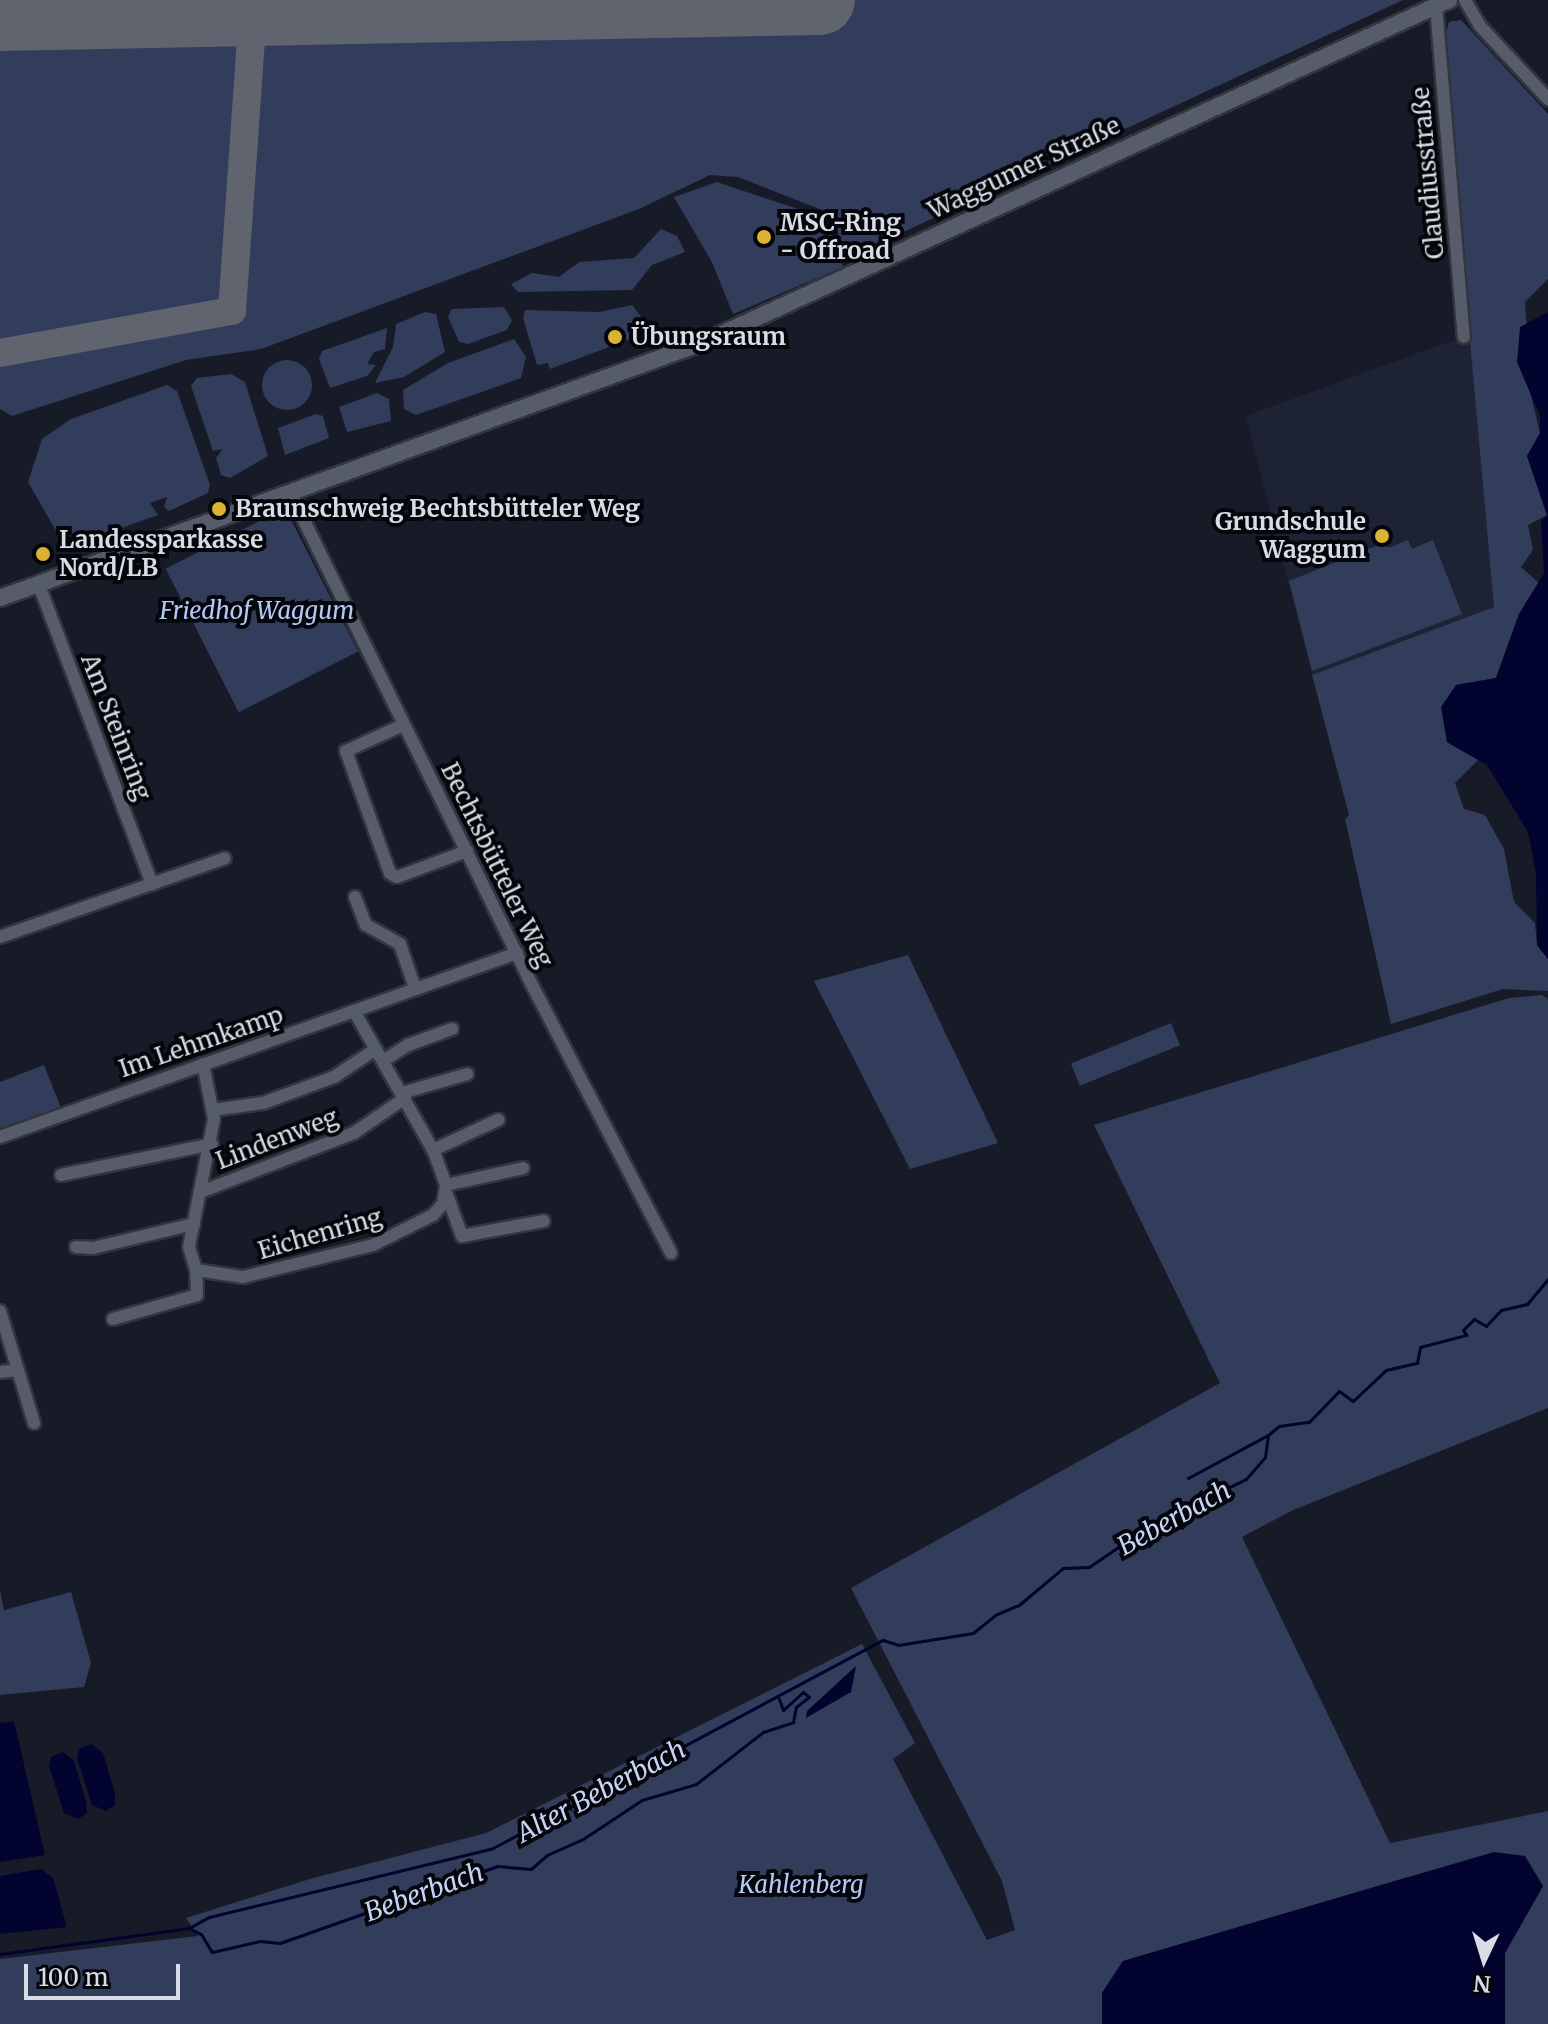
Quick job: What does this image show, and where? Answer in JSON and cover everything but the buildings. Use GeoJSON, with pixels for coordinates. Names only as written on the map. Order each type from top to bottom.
{"type":"FeatureCollection","features":[{"type":"Feature","properties":{"kind":"street"},"geometry":{"type":"LineString","coordinates":[[1465,0],[1480,26],[1548,99]]}},
{"type":"Feature","properties":{"kind":"street","name":"Claudiusstraße"},"geometry":{"type":"LineString","coordinates":[[1442,3],[1464,337]]}},
{"type":"Feature","properties":{"kind":"street","name":"Waggumer Straße"},"geometry":{"type":"LineString","coordinates":[[0,598],[704,342],[1442,3]]}},
{"type":"Feature","properties":{"kind":"street","name":"Bechtsbütteler Weg"},"geometry":{"type":"LineString","coordinates":[[291,494],[517,953],[671,1253]]}},
{"type":"Feature","properties":{"kind":"street","name":"Am Steinring"},"geometry":{"type":"LineString","coordinates":[[39,585],[152,884]]}},
{"type":"Feature","properties":{"kind":"street"},"geometry":{"type":"LineString","coordinates":[[403,725],[346,751],[390,873],[397,877],[467,851]]}},
{"type":"Feature","properties":{"kind":"street"},"geometry":{"type":"LineString","coordinates":[[0,937],[225,858]]}},
{"type":"Feature","properties":{"kind":"street"},"geometry":{"type":"LineString","coordinates":[[355,897],[366,925],[400,944],[415,988]]}},
{"type":"Feature","properties":{"kind":"street","name":"Im Lehmkamp"},"geometry":{"type":"LineString","coordinates":[[0,1137],[517,953]]}},
{"type":"Feature","properties":{"kind":"street"},"geometry":{"type":"LineString","coordinates":[[354,1011],[433,1150],[462,1236],[544,1221]]}},
{"type":"Feature","properties":{"kind":"street"},"geometry":{"type":"LineString","coordinates":[[383,1061],[408,1045],[452,1029]]}},
{"type":"Feature","properties":{"kind":"street"},"geometry":{"type":"LineString","coordinates":[[213,1110],[263,1103],[334,1077],[376,1049]]}},
{"type":"Feature","properties":{"kind":"street"},"geometry":{"type":"LineString","coordinates":[[113,1319],[197,1295],[196,1270],[189,1247],[212,1144],[213,1110],[203,1064]]}},
{"type":"Feature","properties":{"kind":"street","name":"Lindenweg"},"geometry":{"type":"LineString","coordinates":[[203,1191],[354,1133],[403,1095],[467,1074]]}},
{"type":"Feature","properties":{"kind":"street"},"geometry":{"type":"LineString","coordinates":[[433,1150],[498,1120]]}},
{"type":"Feature","properties":{"kind":"street"},"geometry":{"type":"LineString","coordinates":[[61,1175],[212,1144]]}},
{"type":"Feature","properties":{"kind":"street"},"geometry":{"type":"LineString","coordinates":[[446,1190],[523,1168]]}},
{"type":"Feature","properties":{"kind":"street","name":"Eichenring"},"geometry":{"type":"LineString","coordinates":[[196,1270],[243,1277],[334,1258],[417,1225],[439,1209],[446,1190]]}},
{"type":"Feature","properties":{"kind":"street"},"geometry":{"type":"LineString","coordinates":[[76,1247],[93,1248],[194,1224]]}},
{"type":"Feature","properties":{"kind":"street"},"geometry":{"type":"LineString","coordinates":[[0,1311],[34,1423]]}},
{"type":"Feature","properties":{"kind":"street"},"geometry":{"type":"LineString","coordinates":[[0,1372],[18,1370]]}},
{"type":"Feature","properties":{"kind":"shaded area"},"geometry":{"type":"Polygon","coordinates":[[[1548,312],[1548,959],[1537,945],[1536,874],[1528,832],[1487,765],[1447,742],[1441,707],[1456,685],[1496,678],[1519,614],[1544,573],[1541,521],[1547,515],[1527,456],[1540,433],[1540,416],[1517,362],[1520,327],[1548,312]]]}},
{"type":"Feature","properties":{"kind":"shaded area","name":"Grundschule Waggum"},"geometry":{"type":"Polygon","coordinates":[[[1470,334],[1494,607],[1312,675],[1246,416],[1470,334]]]}},
{"type":"Feature","properties":{"kind":"shaded area"},"geometry":{"type":"Polygon","coordinates":[[[856,1666],[851,1692],[806,1718],[807,1711],[856,1666]]]}},
{"type":"Feature","properties":{"kind":"shaded area"},"geometry":{"type":"Polygon","coordinates":[[[14,1721],[45,1855],[0,1862],[0,1723],[14,1721]]]}},
{"type":"Feature","properties":{"kind":"shaded area"},"geometry":{"type":"Polygon","coordinates":[[[91,1744],[103,1753],[115,1793],[115,1805],[106,1811],[92,1805],[77,1758],[79,1749],[91,1744]]]}},
{"type":"Feature","properties":{"kind":"shaded area"},"geometry":{"type":"Polygon","coordinates":[[[63,1752],[74,1761],[86,1801],[87,1813],[78,1819],[64,1813],[49,1766],[51,1757],[63,1752]]]}},
{"type":"Feature","properties":{"kind":"shaded area"},"geometry":{"type":"Polygon","coordinates":[[[1494,1852],[1525,1856],[1543,1886],[1505,1953],[1505,2024],[1102,2024],[1102,1993],[1123,1961],[1494,1852]]]}},
{"type":"Feature","properties":{"kind":"shaded area"},"geometry":{"type":"Polygon","coordinates":[[[41,1869],[53,1878],[67,1927],[0,1934],[0,1876],[41,1869]]]}},
{"type":"Feature","properties":{"kind":"green space"},"geometry":{"type":"Polygon","coordinates":[[[0,0],[1403,0],[858,253],[846,252],[842,246],[832,214],[738,177],[710,175],[639,209],[261,349],[186,360],[12,416],[0,409],[0,0]]]}},
{"type":"Feature","properties":{"kind":"green space"},"geometry":{"type":"Polygon","coordinates":[[[1461,20],[1548,114],[1548,279],[1525,302],[1531,395],[1540,433],[1527,456],[1547,515],[1528,525],[1533,550],[1521,567],[1539,583],[1519,614],[1496,678],[1456,685],[1447,742],[1478,760],[1455,783],[1464,809],[1485,815],[1504,849],[1514,902],[1535,923],[1537,945],[1548,959],[1548,991],[1503,989],[1391,1024],[1345,819],[1349,815],[1312,675],[1494,607],[1443,41],[1449,22],[1461,20]]]}},
{"type":"Feature","properties":{"kind":"green space","name":"MSC-Ring - Offroad"},"geometry":{"type":"Polygon","coordinates":[[[717,182],[825,218],[843,267],[733,314],[712,262],[674,197],[717,182]]]}},
{"type":"Feature","properties":{"kind":"green space"},"geometry":{"type":"Polygon","coordinates":[[[661,229],[677,236],[685,252],[652,265],[632,290],[518,292],[511,284],[532,273],[559,277],[579,262],[634,258],[661,229]]]}},
{"type":"Feature","properties":{"kind":"green space"},"geometry":{"type":"Polygon","coordinates":[[[632,305],[652,331],[550,369],[548,363],[537,365],[523,318],[525,310],[599,312],[632,305]]]}},
{"type":"Feature","properties":{"kind":"green space"},"geometry":{"type":"Polygon","coordinates":[[[504,307],[512,320],[507,330],[468,344],[459,342],[448,317],[452,309],[504,307]]]}},
{"type":"Feature","properties":{"kind":"green space"},"geometry":{"type":"Polygon","coordinates":[[[425,312],[436,314],[445,352],[404,377],[375,383],[393,347],[396,324],[425,312]]]}},
{"type":"Feature","properties":{"kind":"green space"},"geometry":{"type":"Polygon","coordinates":[[[387,328],[385,349],[374,352],[367,364],[376,365],[367,376],[330,388],[319,359],[322,351],[387,328]]]}},
{"type":"Feature","properties":{"kind":"green space"},"geometry":{"type":"Polygon","coordinates":[[[514,339],[526,357],[521,378],[416,415],[404,409],[403,390],[448,363],[514,339]]]}},
{"type":"Feature","properties":{"kind":"green space"},"geometry":{"type":"Polygon","coordinates":[[[287,360],[304,368],[312,385],[304,402],[287,410],[270,402],[262,385],[270,368],[287,360]]]}},
{"type":"Feature","properties":{"kind":"green space"},"geometry":{"type":"Polygon","coordinates":[[[231,374],[245,382],[268,456],[230,478],[221,475],[216,458],[223,449],[213,451],[191,386],[197,378],[231,374]]]}},
{"type":"Feature","properties":{"kind":"green space"},"geometry":{"type":"Polygon","coordinates":[[[167,385],[177,391],[210,485],[208,493],[169,511],[164,507],[167,497],[150,503],[158,515],[96,537],[78,539],[55,529],[28,482],[42,439],[71,419],[167,385]]]}},
{"type":"Feature","properties":{"kind":"green space"},"geometry":{"type":"Polygon","coordinates":[[[377,393],[389,399],[391,421],[347,432],[339,407],[377,393]]]}},
{"type":"Feature","properties":{"kind":"green space"},"geometry":{"type":"Polygon","coordinates":[[[316,414],[323,416],[329,438],[285,455],[278,428],[316,414]]]}},
{"type":"Feature","properties":{"kind":"green space","name":"Friedhof Waggum"},"geometry":{"type":"Polygon","coordinates":[[[285,508],[358,651],[239,712],[166,569],[285,508]]]}},
{"type":"Feature","properties":{"kind":"green space"},"geometry":{"type":"Polygon","coordinates":[[[1408,540],[1412,549],[1433,540],[1462,614],[1312,671],[1289,581],[1386,542],[1388,548],[1408,540]]]}},
{"type":"Feature","properties":{"kind":"green space"},"geometry":{"type":"Polygon","coordinates":[[[908,955],[998,1143],[910,1169],[814,981],[908,955]]]}},
{"type":"Feature","properties":{"kind":"green space","name":"Kahlenberg"},"geometry":{"type":"Polygon","coordinates":[[[1542,995],[1548,999],[1548,1408],[1291,1511],[1242,1537],[1390,1843],[1548,1811],[1548,2024],[1505,2024],[1505,1953],[1543,1886],[1408,1877],[1123,1961],[1102,1993],[1102,2024],[0,2024],[0,1959],[198,1936],[186,1918],[310,1879],[486,1833],[862,1644],[915,1743],[893,1759],[987,1940],[1015,1930],[1002,1881],[851,1588],[1220,1383],[1094,1125],[1509,998],[1542,995]]]}},
{"type":"Feature","properties":{"kind":"green space"},"geometry":{"type":"Polygon","coordinates":[[[1171,1023],[1180,1045],[1080,1086],[1071,1063],[1171,1023]]]}},
{"type":"Feature","properties":{"kind":"green space"},"geometry":{"type":"Polygon","coordinates":[[[44,1065],[61,1108],[0,1130],[0,1082],[44,1065]]]}},
{"type":"Feature","properties":{"kind":"green space"},"geometry":{"type":"Polygon","coordinates":[[[0,1590],[4,1610],[71,1592],[91,1663],[84,1687],[0,1695],[0,1590]]]}},
{"type":"Feature","properties":{"kind":"waterway","name":"Beberbach"},"geometry":{"type":"LineString","coordinates":[[189,1928],[209,1917],[491,1849],[883,1640],[898,1645],[973,1633],[995,1615],[1019,1605],[1063,1568],[1089,1567],[1146,1528],[1246,1479],[1265,1457],[1268,1435],[1279,1426],[1309,1422],[1339,1391],[1353,1401],[1386,1370],[1417,1363],[1420,1347],[1466,1335],[1463,1330],[1474,1319],[1486,1326],[1501,1310],[1527,1304],[1548,1279]]}},
{"type":"Feature","properties":{"kind":"waterway"},"geometry":{"type":"LineString","coordinates":[[1188,1478],[1266,1436]]}},
{"type":"Feature","properties":{"kind":"waterway","name":"Beberbach"},"geometry":{"type":"LineString","coordinates":[[0,1954],[189,1928],[201,1934],[212,1952],[260,1941],[280,1943],[497,1866],[531,1869],[547,1855],[583,1839],[642,1800],[696,1784],[763,1732],[793,1722],[796,1707],[809,1697],[803,1692],[783,1710],[779,1699]]}},
{"type":"Feature","properties":{"kind":"taxiway"},"geometry":{"type":"LineString","coordinates":[[0,353],[232,311],[253,11]]}},
{"type":"Feature","properties":{"kind":"runway"},"geometry":{"type":"LineString","coordinates":[[0,16],[820,0]]}},
{"type":"Feature","properties":{"kind":"place","name":"MSC-Ring - Offroad"},"geometry":{"type":"Point","coordinates":[764,237]}},
{"type":"Feature","properties":{"kind":"place","name":"Übungsraum"},"geometry":{"type":"Point","coordinates":[615,337]}},
{"type":"Feature","properties":{"kind":"place","name":"Braunschweig Bechtsbütteler Weg"},"geometry":{"type":"Point","coordinates":[219,509]}},
{"type":"Feature","properties":{"kind":"place","name":"Grundschule Waggum"},"geometry":{"type":"Point","coordinates":[1382,536]}},
{"type":"Feature","properties":{"kind":"place","name":"Landessparkasse Nord/LB"},"geometry":{"type":"Point","coordinates":[43,554]}},
{"type":"Feature","properties":{"kind":"water label","name":"Alter Beberbach"},"geometry":{"type":"Point","coordinates":[601,1791]}}]}
